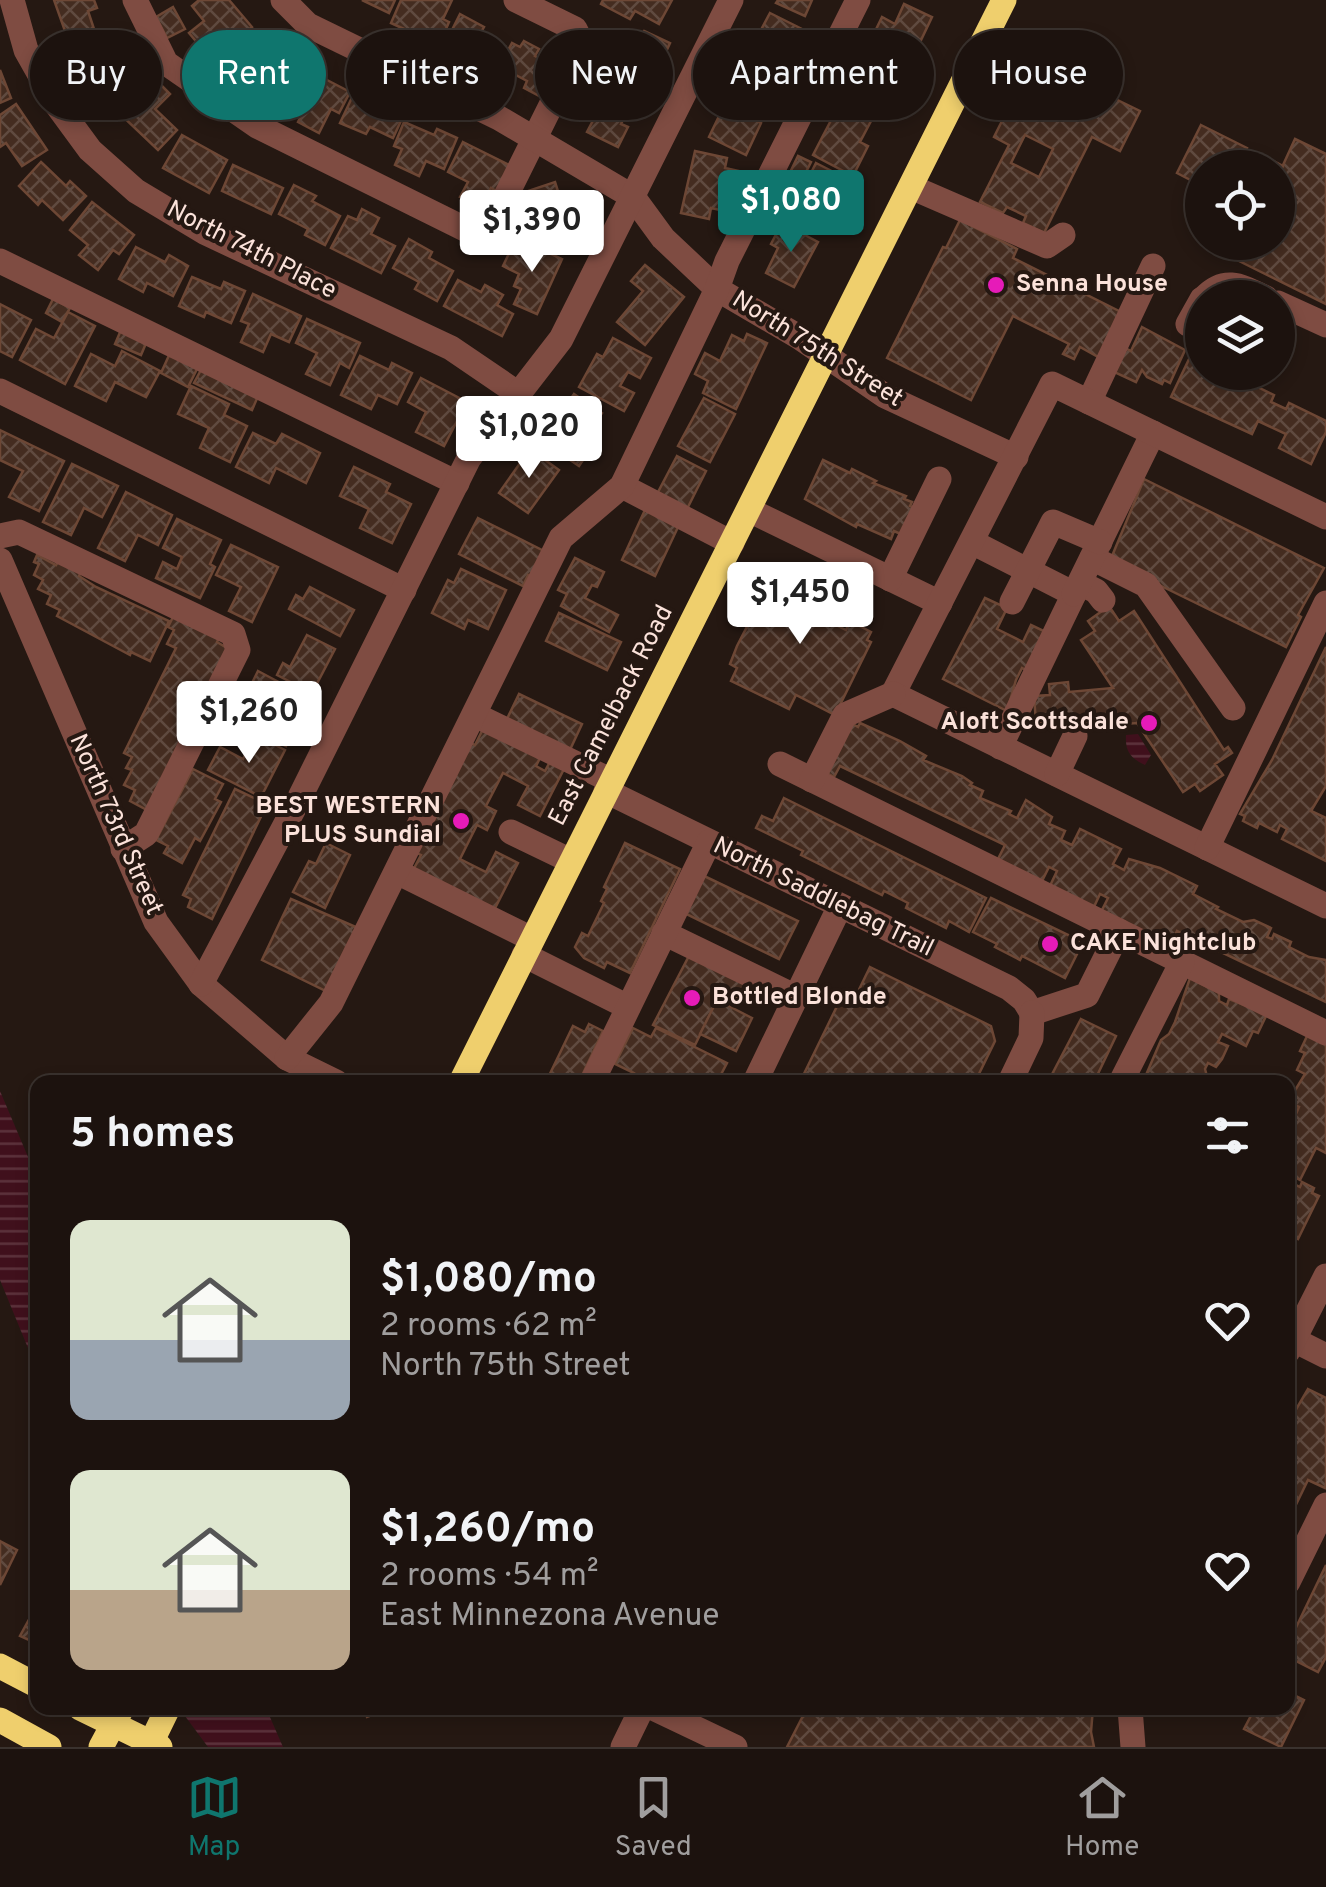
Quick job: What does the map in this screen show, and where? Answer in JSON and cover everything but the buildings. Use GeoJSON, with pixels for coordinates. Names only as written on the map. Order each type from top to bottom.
{"type":"FeatureCollection","features":[{"type":"Feature","properties":{"kind":"main road","name":"East Camelback Road"},"geometry":{"type":"LineString","coordinates":[[464,1075],[1004,0]]}},
{"type":"Feature","properties":{"kind":"main road"},"geometry":{"type":"LineString","coordinates":[[0,1666],[30,1682]]}},
{"type":"Feature","properties":{"kind":"main road"},"geometry":{"type":"LineString","coordinates":[[0,1720],[49,1747]]}},
{"type":"Feature","properties":{"kind":"main road"},"geometry":{"type":"LineString","coordinates":[[112,1726],[158,1733]]}},
{"type":"Feature","properties":{"kind":"street","name":"North 74th Place"},"geometry":{"type":"LineString","coordinates":[[12,0],[26,50],[57,106],[90,150],[136,191],[206,232],[451,348],[517,393]]}},
{"type":"Feature","properties":{"kind":"street"},"geometry":{"type":"LineString","coordinates":[[135,0],[166,63],[257,126],[475,234],[490,228],[582,43],[575,29],[516,0]]}},
{"type":"Feature","properties":{"kind":"street","name":"North 75th Street"},"geometry":{"type":"LineString","coordinates":[[282,0],[308,25],[499,118],[633,197],[664,238],[717,288],[885,396],[1016,457]]}},
{"type":"Feature","properties":{"kind":"street"},"geometry":{"type":"LineString","coordinates":[[201,984],[300,797],[469,458],[562,338],[731,0]]}},
{"type":"Feature","properties":{"kind":"street"},"geometry":{"type":"LineString","coordinates":[[287,1058],[331,1003],[561,538],[622,486],[727,262],[858,0]]}},
{"type":"Feature","properties":{"kind":"street"},"geometry":{"type":"LineString","coordinates":[[911,187],[1047,246],[1064,235]]}},
{"type":"Feature","properties":{"kind":"street"},"geometry":{"type":"LineString","coordinates":[[0,261],[456,483]]}},
{"type":"Feature","properties":{"kind":"street"},"geometry":{"type":"LineString","coordinates":[[1089,402],[1153,266]]}},
{"type":"Feature","properties":{"kind":"street"},"geometry":{"type":"LineString","coordinates":[[1295,311],[1326,325]]}},
{"type":"Feature","properties":{"kind":"street"},"geometry":{"type":"LineString","coordinates":[[812,780],[845,715],[893,694],[1052,384],[1326,517]]}},
{"type":"Feature","properties":{"kind":"street"},"geometry":{"type":"LineString","coordinates":[[0,391],[404,590]]}},
{"type":"Feature","properties":{"kind":"street"},"geometry":{"type":"LineString","coordinates":[[1000,747],[1153,433]]}},
{"type":"Feature","properties":{"kind":"street"},"geometry":{"type":"LineString","coordinates":[[890,579],[938,479]]}},
{"type":"Feature","properties":{"kind":"street"},"geometry":{"type":"LineString","coordinates":[[622,486],[732,543]]}},
{"type":"Feature","properties":{"kind":"street"},"geometry":{"type":"LineString","coordinates":[[749,510],[940,604]]}},
{"type":"Feature","properties":{"kind":"street"},"geometry":{"type":"LineString","coordinates":[[1012,602],[1053,522],[1146,585],[1233,708]]}},
{"type":"Feature","properties":{"kind":"street"},"geometry":{"type":"LineString","coordinates":[[0,536],[19,532],[233,634],[238,650],[146,834],[123,850]]}},
{"type":"Feature","properties":{"kind":"street"},"geometry":{"type":"LineString","coordinates":[[972,542],[1028,570],[1096,591],[1103,600]]}},
{"type":"Feature","properties":{"kind":"street","name":"North 73rd Street"},"geometry":{"type":"LineString","coordinates":[[2,572],[156,922],[201,984],[287,1058],[322,1075]]}},
{"type":"Feature","properties":{"kind":"street"},"geometry":{"type":"LineString","coordinates":[[1208,848],[1326,603]]}},
{"type":"Feature","properties":{"kind":"street"},"geometry":{"type":"LineString","coordinates":[[893,694],[1326,906]]}},
{"type":"Feature","properties":{"kind":"street","name":"North Saddlebag Trail"},"geometry":{"type":"LineString","coordinates":[[475,715],[708,842],[1009,988],[1032,1013]]}},
{"type":"Feature","properties":{"kind":"street"},"geometry":{"type":"LineString","coordinates":[[1057,774],[1076,736]]}},
{"type":"Feature","properties":{"kind":"street"},"geometry":{"type":"LineString","coordinates":[[780,764],[1326,1032]]}},
{"type":"Feature","properties":{"kind":"street"},"geometry":{"type":"LineString","coordinates":[[511,832],[571,861]]}},
{"type":"Feature","properties":{"kind":"street"},"geometry":{"type":"LineString","coordinates":[[595,1075],[708,842]]}},
{"type":"Feature","properties":{"kind":"street"},"geometry":{"type":"LineString","coordinates":[[398,872],[628,1007]]}},
{"type":"Feature","properties":{"kind":"street"},"geometry":{"type":"LineString","coordinates":[[757,1075],[840,906]]}},
{"type":"Feature","properties":{"kind":"street"},"geometry":{"type":"LineString","coordinates":[[1013,1075],[1031,1038],[1032,1013],[1087,995],[1119,931]]}},
{"type":"Feature","properties":{"kind":"street"},"geometry":{"type":"LineString","coordinates":[[664,933],[796,996]]}},
{"type":"Feature","properties":{"kind":"street"},"geometry":{"type":"LineString","coordinates":[[1125,1075],[1182,962]]}},
{"type":"Feature","properties":{"kind":"street"},"geometry":{"type":"LineString","coordinates":[[1295,1332],[1326,1276]]}},
{"type":"Feature","properties":{"kind":"street"},"geometry":{"type":"LineString","coordinates":[[1295,1345],[1326,1356]]}},
{"type":"Feature","properties":{"kind":"street"},"geometry":{"type":"LineString","coordinates":[[1295,1568],[1326,1505]]}},
{"type":"Feature","properties":{"kind":"street"},"geometry":{"type":"LineString","coordinates":[[623,1747],[639,1715]]}},
{"type":"Feature","properties":{"kind":"street"},"geometry":{"type":"LineString","coordinates":[[668,1715],[735,1747]]}},
{"type":"Feature","properties":{"kind":"street"},"geometry":{"type":"LineString","coordinates":[[1131,1715],[1133,1747]]}},
{"type":"Feature","properties":{"kind":"shaded area"},"geometry":{"type":"Polygon","coordinates":[[[1138,734],[1151,755],[1145,765],[1132,757],[1126,745],[1126,735],[1138,734]]]}},
{"type":"Feature","properties":{"kind":"shaded area"},"geometry":{"type":"Polygon","coordinates":[[[0,1091],[30,1162],[30,1353],[0,1280],[0,1091]]]}},
{"type":"Feature","properties":{"kind":"shaded area"},"geometry":{"type":"Polygon","coordinates":[[[184,1715],[269,1715],[283,1747],[208,1747],[184,1715]]]}},
{"type":"Feature","properties":{"kind":"place","name":"Senna House"},"geometry":{"type":"Point","coordinates":[996,285]}},
{"type":"Feature","properties":{"kind":"place","name":"Aloft Scottsdale"},"geometry":{"type":"Point","coordinates":[1149,723]}},
{"type":"Feature","properties":{"kind":"place","name":"BEST WESTERN PLUS Sundial"},"geometry":{"type":"Point","coordinates":[461,821]}},
{"type":"Feature","properties":{"kind":"place","name":"CAKE Nightclub"},"geometry":{"type":"Point","coordinates":[1050,944]}},
{"type":"Feature","properties":{"kind":"place","name":"Bottled Blonde"},"geometry":{"type":"Point","coordinates":[692,998]}}]}
